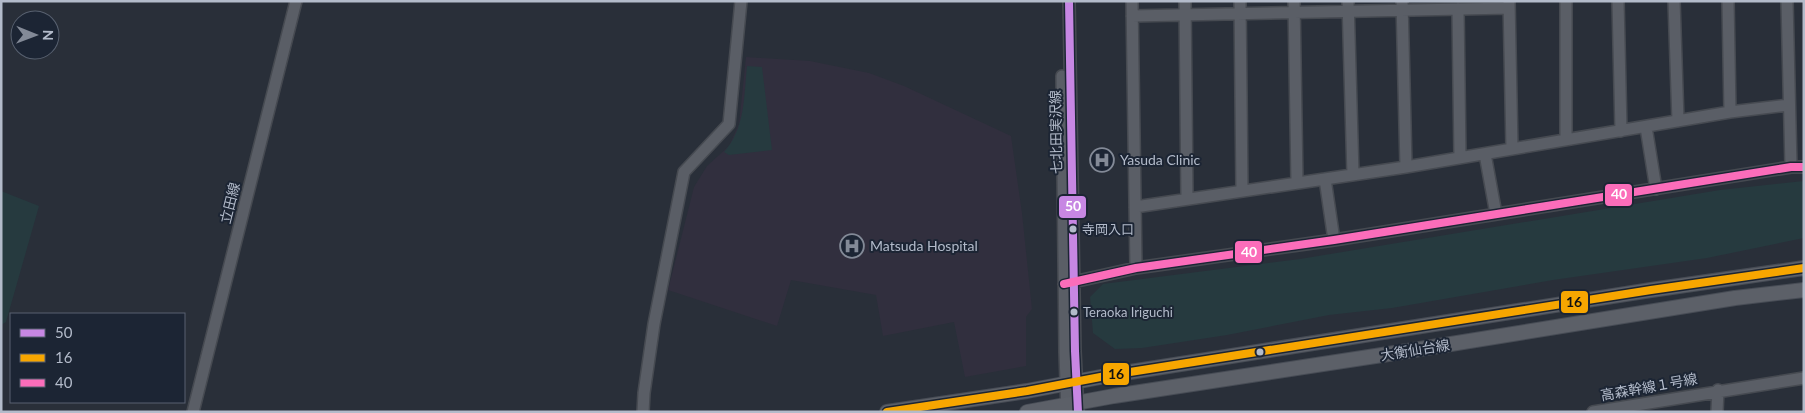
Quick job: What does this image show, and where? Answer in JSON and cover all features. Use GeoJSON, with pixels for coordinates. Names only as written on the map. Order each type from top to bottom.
{"type":"FeatureCollection","features":[{"type":"Feature","properties":{"kind":"main road","name":"大衡仙台線"},"geometry":{"type":"LineString","coordinates":[[887,412],[1651,290],[1804,268]]}},
{"type":"Feature","properties":{"kind":"main road","name":"大衡仙台線"},"geometry":{"type":"LineString","coordinates":[[1027,412],[1073,408],[1726,299],[1804,290]]}},
{"type":"Feature","properties":{"kind":"street","name":"立田線"},"geometry":{"type":"LineString","coordinates":[[193,412],[296,1]]}},
{"type":"Feature","properties":{"kind":"street"},"geometry":{"type":"LineString","coordinates":[[643,412],[654,324],[684,172],[729,124],[741,1]]}},
{"type":"Feature","properties":{"kind":"street"},"geometry":{"type":"LineString","coordinates":[[1061,1],[1073,408]]}},
{"type":"Feature","properties":{"kind":"street","name":"七北田実沢線"},"geometry":{"type":"LineString","coordinates":[[1069,1],[1069,282]]}},
{"type":"Feature","properties":{"kind":"street"},"geometry":{"type":"LineString","coordinates":[[1132,1],[1136,268]]}},
{"type":"Feature","properties":{"kind":"street"},"geometry":{"type":"LineString","coordinates":[[1185,1],[1187,199]]}},
{"type":"Feature","properties":{"kind":"street"},"geometry":{"type":"LineString","coordinates":[[1566,1],[1566,139]]}},
{"type":"Feature","properties":{"kind":"street"},"geometry":{"type":"LineString","coordinates":[[1618,1],[1621,131]]}},
{"type":"Feature","properties":{"kind":"street"},"geometry":{"type":"LineString","coordinates":[[1674,1],[1678,121]]}},
{"type":"Feature","properties":{"kind":"street"},"geometry":{"type":"LineString","coordinates":[[1728,1],[1730,112]]}},
{"type":"Feature","properties":{"kind":"street"},"geometry":{"type":"LineString","coordinates":[[1786,1],[1791,167]]}},
{"type":"Feature","properties":{"kind":"street"},"geometry":{"type":"LineString","coordinates":[[1132,16],[1186,14],[1240,7],[1402,6],[1458,9],[1509,4],[1512,149]]}},
{"type":"Feature","properties":{"kind":"street"},"geometry":{"type":"LineString","coordinates":[[1349,6],[1353,175]]}},
{"type":"Feature","properties":{"kind":"street"},"geometry":{"type":"LineString","coordinates":[[1402,6],[1406,166]]}},
{"type":"Feature","properties":{"kind":"street"},"geometry":{"type":"LineString","coordinates":[[1240,7],[1242,191]]}},
{"type":"Feature","properties":{"kind":"street"},"geometry":{"type":"LineString","coordinates":[[1294,7],[1297,183]]}},
{"type":"Feature","properties":{"kind":"street"},"geometry":{"type":"LineString","coordinates":[[1458,9],[1460,158]]}},
{"type":"Feature","properties":{"kind":"street"},"geometry":{"type":"LineString","coordinates":[[1135,207],[1460,158],[1730,112],[1789,105]]}},
{"type":"Feature","properties":{"kind":"street"},"geometry":{"type":"LineString","coordinates":[[1646,127],[1656,189]]}},
{"type":"Feature","properties":{"kind":"street"},"geometry":{"type":"LineString","coordinates":[[1485,154],[1496,214]]}},
{"type":"Feature","properties":{"kind":"street"},"geometry":{"type":"LineString","coordinates":[[1069,282],[1136,268],[1334,240],[1791,167],[1804,167]]}},
{"type":"Feature","properties":{"kind":"street"},"geometry":{"type":"LineString","coordinates":[[1325,179],[1334,240]]}},
{"type":"Feature","properties":{"kind":"street"},"geometry":{"type":"LineString","coordinates":[[1718,390],[1804,378]]}},
{"type":"Feature","properties":{"kind":"street","name":"高森幹線１号線"},"geometry":{"type":"LineString","coordinates":[[1593,412],[1718,390],[1717,412]]}},
{"type":"Feature","properties":{"kind":"shaded area","name":"Matsuda Hospital"},"geometry":{"type":"Polygon","coordinates":[[[746,57],[810,61],[869,73],[904,86],[1011,136],[1022,213],[1032,309],[1026,317],[1026,366],[965,377],[954,322],[883,336],[876,295],[791,280],[777,326],[668,290],[694,187],[707,166],[729,146],[739,124],[746,57]]]}},
{"type":"Feature","properties":{"kind":"green space"},"geometry":{"type":"Polygon","coordinates":[[[747,66],[762,67],[772,150],[729,155],[724,152],[731,143],[740,123],[747,66]]]}},
{"type":"Feature","properties":{"kind":"green space"},"geometry":{"type":"Polygon","coordinates":[[[1804,181],[1804,238],[1707,258],[1553,280],[1392,308],[1329,315],[1227,335],[1142,348],[1115,349],[1093,333],[1090,297],[1103,284],[1300,259],[1720,190],[1804,181]]]}},
{"type":"Feature","properties":{"kind":"green space"},"geometry":{"type":"Polygon","coordinates":[[[1,191],[39,206],[6,322],[1,325],[1,191]]]}},
{"type":"Feature","properties":{"kind":"transit line","name":"50"},"geometry":{"type":"LineString","coordinates":[[1069,1],[1075,351],[1078,412]]}},
{"type":"Feature","properties":{"kind":"transit line","name":"40"},"geometry":{"type":"LineString","coordinates":[[1064,284],[1136,268],[1334,240],[1791,167],[1804,167]]}},
{"type":"Feature","properties":{"kind":"transit line","name":"16"},"geometry":{"type":"LineString","coordinates":[[887,412],[1651,290],[1804,268]]}},
{"type":"Feature","properties":{"kind":"place","name":"Yasuda Clinic"},"geometry":{"type":"Point","coordinates":[1102,160]}},
{"type":"Feature","properties":{"kind":"place","name":"寺岡入口"},"geometry":{"type":"Point","coordinates":[1073,229]}},
{"type":"Feature","properties":{"kind":"place","name":"Matsuda Hospital"},"geometry":{"type":"Point","coordinates":[852,246]}},
{"type":"Feature","properties":{"kind":"place","name":"Teraoka Iriguchi"},"geometry":{"type":"Point","coordinates":[1074,312]}}]}
